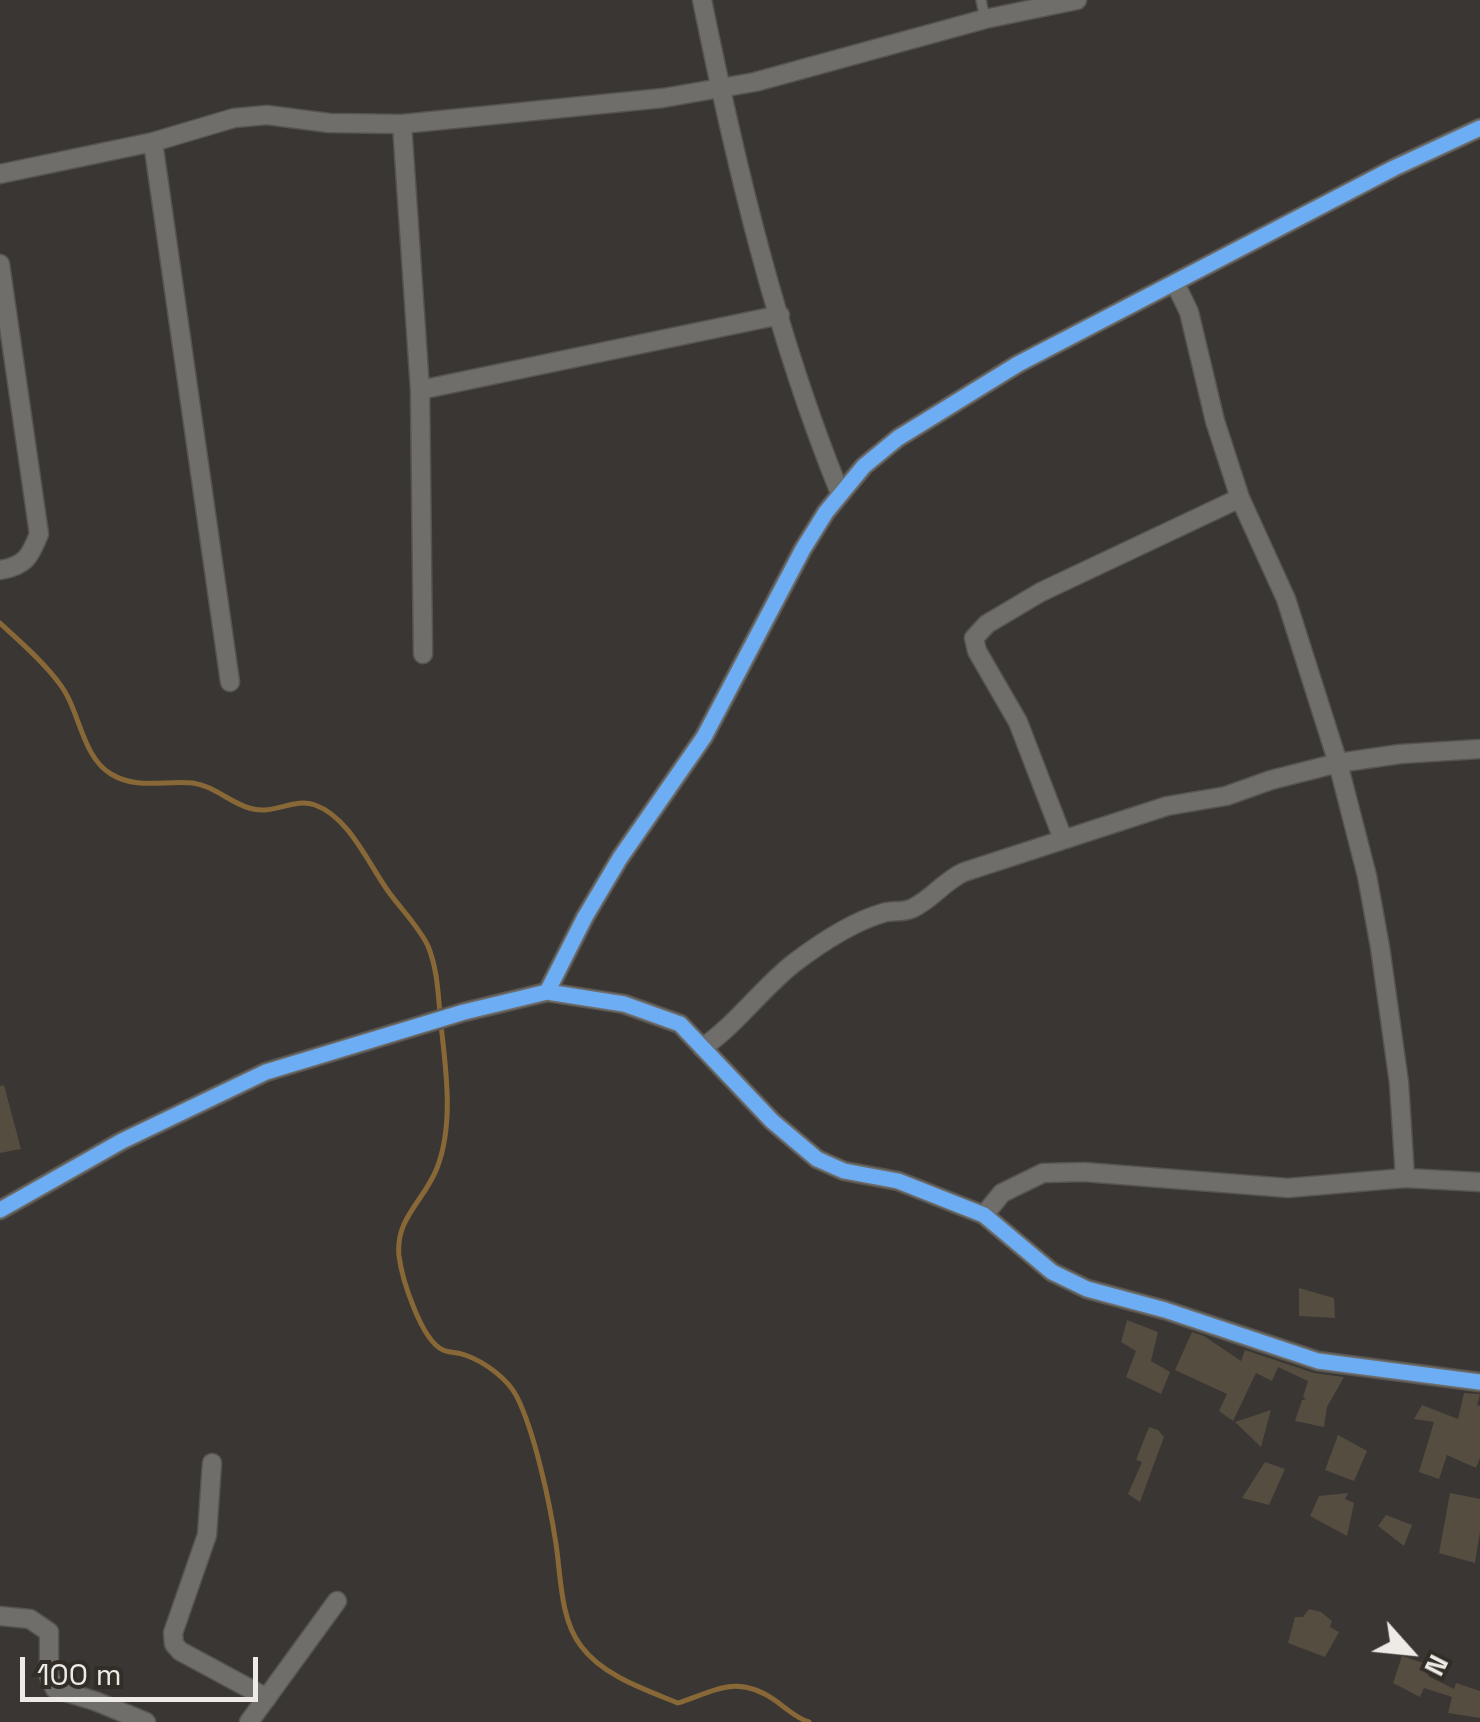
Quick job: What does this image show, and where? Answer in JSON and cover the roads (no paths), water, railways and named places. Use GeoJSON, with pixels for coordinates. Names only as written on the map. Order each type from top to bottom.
{"type":"FeatureCollection","features":[{"type":"Feature","properties":{"kind":"street"},"geometry":{"type":"LineString","coordinates":[[702,0],[720,88],[780,315],[821,447],[840,493]]}},
{"type":"Feature","properties":{"kind":"street"},"geometry":{"type":"LineString","coordinates":[[0,174],[153,142],[234,118],[267,115],[330,123],[402,124],[663,98],[755,82],[983,10],[1077,0]]}},
{"type":"Feature","properties":{"kind":"street"},"geometry":{"type":"LineString","coordinates":[[402,124],[420,390],[423,654]]}},
{"type":"Feature","properties":{"kind":"street"},"geometry":{"type":"LineString","coordinates":[[548,992],[620,858],[713,722],[803,549],[840,493],[886,448],[1018,364],[1394,168],[1480,128]]}},
{"type":"Feature","properties":{"kind":"street"},"geometry":{"type":"LineString","coordinates":[[153,142],[230,682]]}},
{"type":"Feature","properties":{"kind":"street"},"geometry":{"type":"LineString","coordinates":[[0,264],[39,534],[30,556],[20,567],[0,570]]}},
{"type":"Feature","properties":{"kind":"street"},"geometry":{"type":"LineString","coordinates":[[1175,283],[1189,312],[1215,421],[1240,498],[1286,600],[1338,763],[1367,876],[1380,947],[1399,1083],[1405,1178]]}},
{"type":"Feature","properties":{"kind":"street"},"geometry":{"type":"LineString","coordinates":[[420,390],[780,315]]}},
{"type":"Feature","properties":{"kind":"street"},"geometry":{"type":"LineString","coordinates":[[1063,839],[1018,722],[977,651],[974,638],[987,624],[1042,592],[1240,498]]}},
{"type":"Feature","properties":{"kind":"street"},"geometry":{"type":"LineString","coordinates":[[702,1048],[721,1035],[795,963],[836,936],[885,912],[908,911],[945,880],[964,872],[1167,806],[1226,796],[1338,763],[1480,749]]}},
{"type":"Feature","properties":{"kind":"street"},"geometry":{"type":"LineString","coordinates":[[0,1210],[122,1142],[266,1072],[464,1012],[548,992],[624,1004],[680,1024],[772,1121],[817,1159],[844,1171],[898,1181],[984,1215],[1052,1272],[1087,1289],[1165,1310],[1318,1361],[1480,1382]]}},
{"type":"Feature","properties":{"kind":"street"},"geometry":{"type":"LineString","coordinates":[[984,1215],[1002,1193],[1043,1173],[1084,1172],[1288,1188],[1405,1178],[1480,1182]]}},
{"type":"Feature","properties":{"kind":"street"},"geometry":{"type":"LineString","coordinates":[[212,1463],[208,1536],[173,1632],[174,1644],[180,1651],[267,1698]]}},
{"type":"Feature","properties":{"kind":"street"},"geometry":{"type":"LineString","coordinates":[[249,1722],[337,1602]]}},
{"type":"Feature","properties":{"kind":"street"},"geometry":{"type":"LineString","coordinates":[[0,1616],[30,1619],[49,1632],[49,1676],[55,1689],[95,1700],[146,1722]]}},
{"type":"Feature","properties":{"kind":"waterway"},"geometry":{"type":"LineString","coordinates":[[0,623],[59,683],[93,756],[111,774],[131,782],[201,785],[258,810],[307,803],[338,820],[428,946],[440,1014]]}},
{"type":"Feature","properties":{"kind":"waterway"},"geometry":{"type":"LineString","coordinates":[[441,1025],[446,1133],[437,1168],[402,1231],[401,1266],[414,1308],[435,1344],[488,1367],[517,1397],[541,1469],[562,1597],[574,1635],[590,1657],[613,1674],[678,1703],[739,1686],[762,1693],[809,1722]]}}]}
